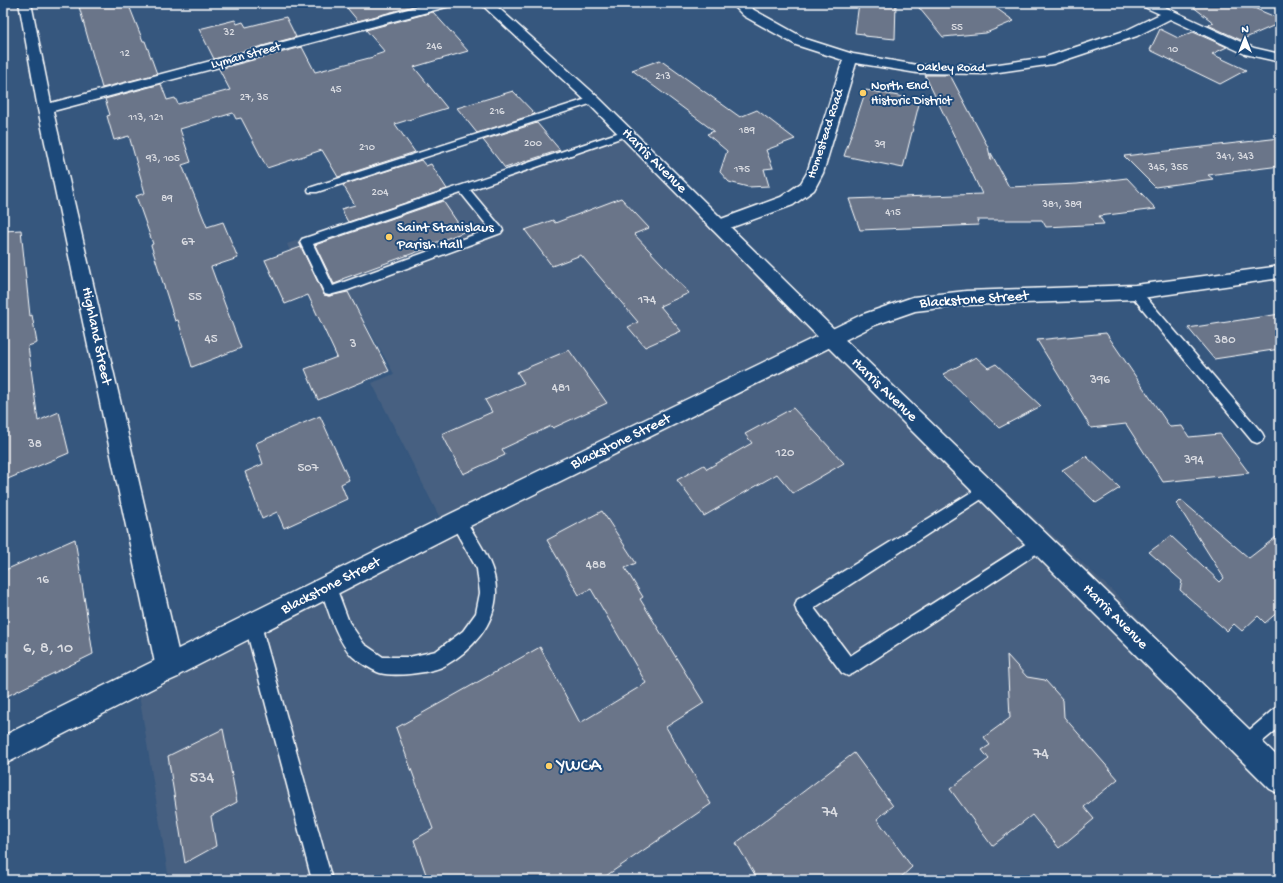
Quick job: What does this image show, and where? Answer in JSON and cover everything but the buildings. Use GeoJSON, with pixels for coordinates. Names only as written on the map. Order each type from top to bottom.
{"type":"FeatureCollection","features":[{"type":"Feature","properties":{"kind":"street","name":"Highland Street"},"geometry":{"type":"LineString","coordinates":[[25,3],[45,109],[169,668]]}},
{"type":"Feature","properties":{"kind":"street","name":"Lyman Street"},"geometry":{"type":"LineString","coordinates":[[45,109],[446,3]]}},
{"type":"Feature","properties":{"kind":"street","name":"Harris Avenue"},"geometry":{"type":"LineString","coordinates":[[486,3],[593,100],[831,338],[1280,779]]}},
{"type":"Feature","properties":{"kind":"street","name":"Oakley Road"},"geometry":{"type":"LineString","coordinates":[[737,3],[749,13],[801,42],[851,58],[918,69],[985,70],[1048,61],[1132,33],[1170,14]]}},
{"type":"Feature","properties":{"kind":"street"},"geometry":{"type":"LineString","coordinates":[[1146,3],[1250,51],[1280,58]]}},
{"type":"Feature","properties":{"kind":"street","name":"Homestead Road"},"geometry":{"type":"LineString","coordinates":[[720,226],[787,201],[808,186],[815,173],[851,58]]}},
{"type":"Feature","properties":{"kind":"street","name":"Blackstone Street"},"geometry":{"type":"LineString","coordinates":[[3,751],[458,521],[868,320],[913,304],[966,298],[1135,292],[1280,272]]}},
{"type":"Feature","properties":{"kind":"lane"},"geometry":{"type":"LineString","coordinates":[[313,190],[593,100]]}},
{"type":"Feature","properties":{"kind":"lane"},"geometry":{"type":"LineString","coordinates":[[463,188],[497,230],[344,287],[329,291],[306,242],[463,188],[626,133]]}},
{"type":"Feature","properties":{"kind":"lane"},"geometry":{"type":"LineString","coordinates":[[1135,292],[1257,437]]}},
{"type":"Feature","properties":{"kind":"lane"},"geometry":{"type":"LineString","coordinates":[[986,490],[803,606],[848,667],[1040,543]]}},
{"type":"Feature","properties":{"kind":"lane"},"geometry":{"type":"LineString","coordinates":[[328,588],[343,627],[358,650],[381,665],[409,666],[440,659],[469,637],[484,616],[488,593],[485,568],[458,521]]}},
{"type":"Feature","properties":{"kind":"lane"},"geometry":{"type":"LineString","coordinates":[[253,625],[322,880]]}},
{"type":"Feature","properties":{"kind":"lane"},"geometry":{"type":"LineString","coordinates":[[1245,745],[1280,715]]}},
{"type":"Feature","properties":{"kind":"shaded area"},"geometry":{"type":"Polygon","coordinates":[[[620,130],[712,226],[872,366],[1119,597],[1280,774],[1280,880],[169,880],[139,694],[448,534],[372,383],[394,374],[355,305],[317,318],[287,244],[620,130]]]}},
{"type":"Feature","properties":{"kind":"place","name":"North End Historic District"},"geometry":{"type":"Point","coordinates":[863,93]}},
{"type":"Feature","properties":{"kind":"place","name":"Saint Stanislaus Parish Hall"},"geometry":{"type":"Point","coordinates":[389,237]}},
{"type":"Feature","properties":{"kind":"place","name":"YWCA"},"geometry":{"type":"Point","coordinates":[549,766]}}]}
